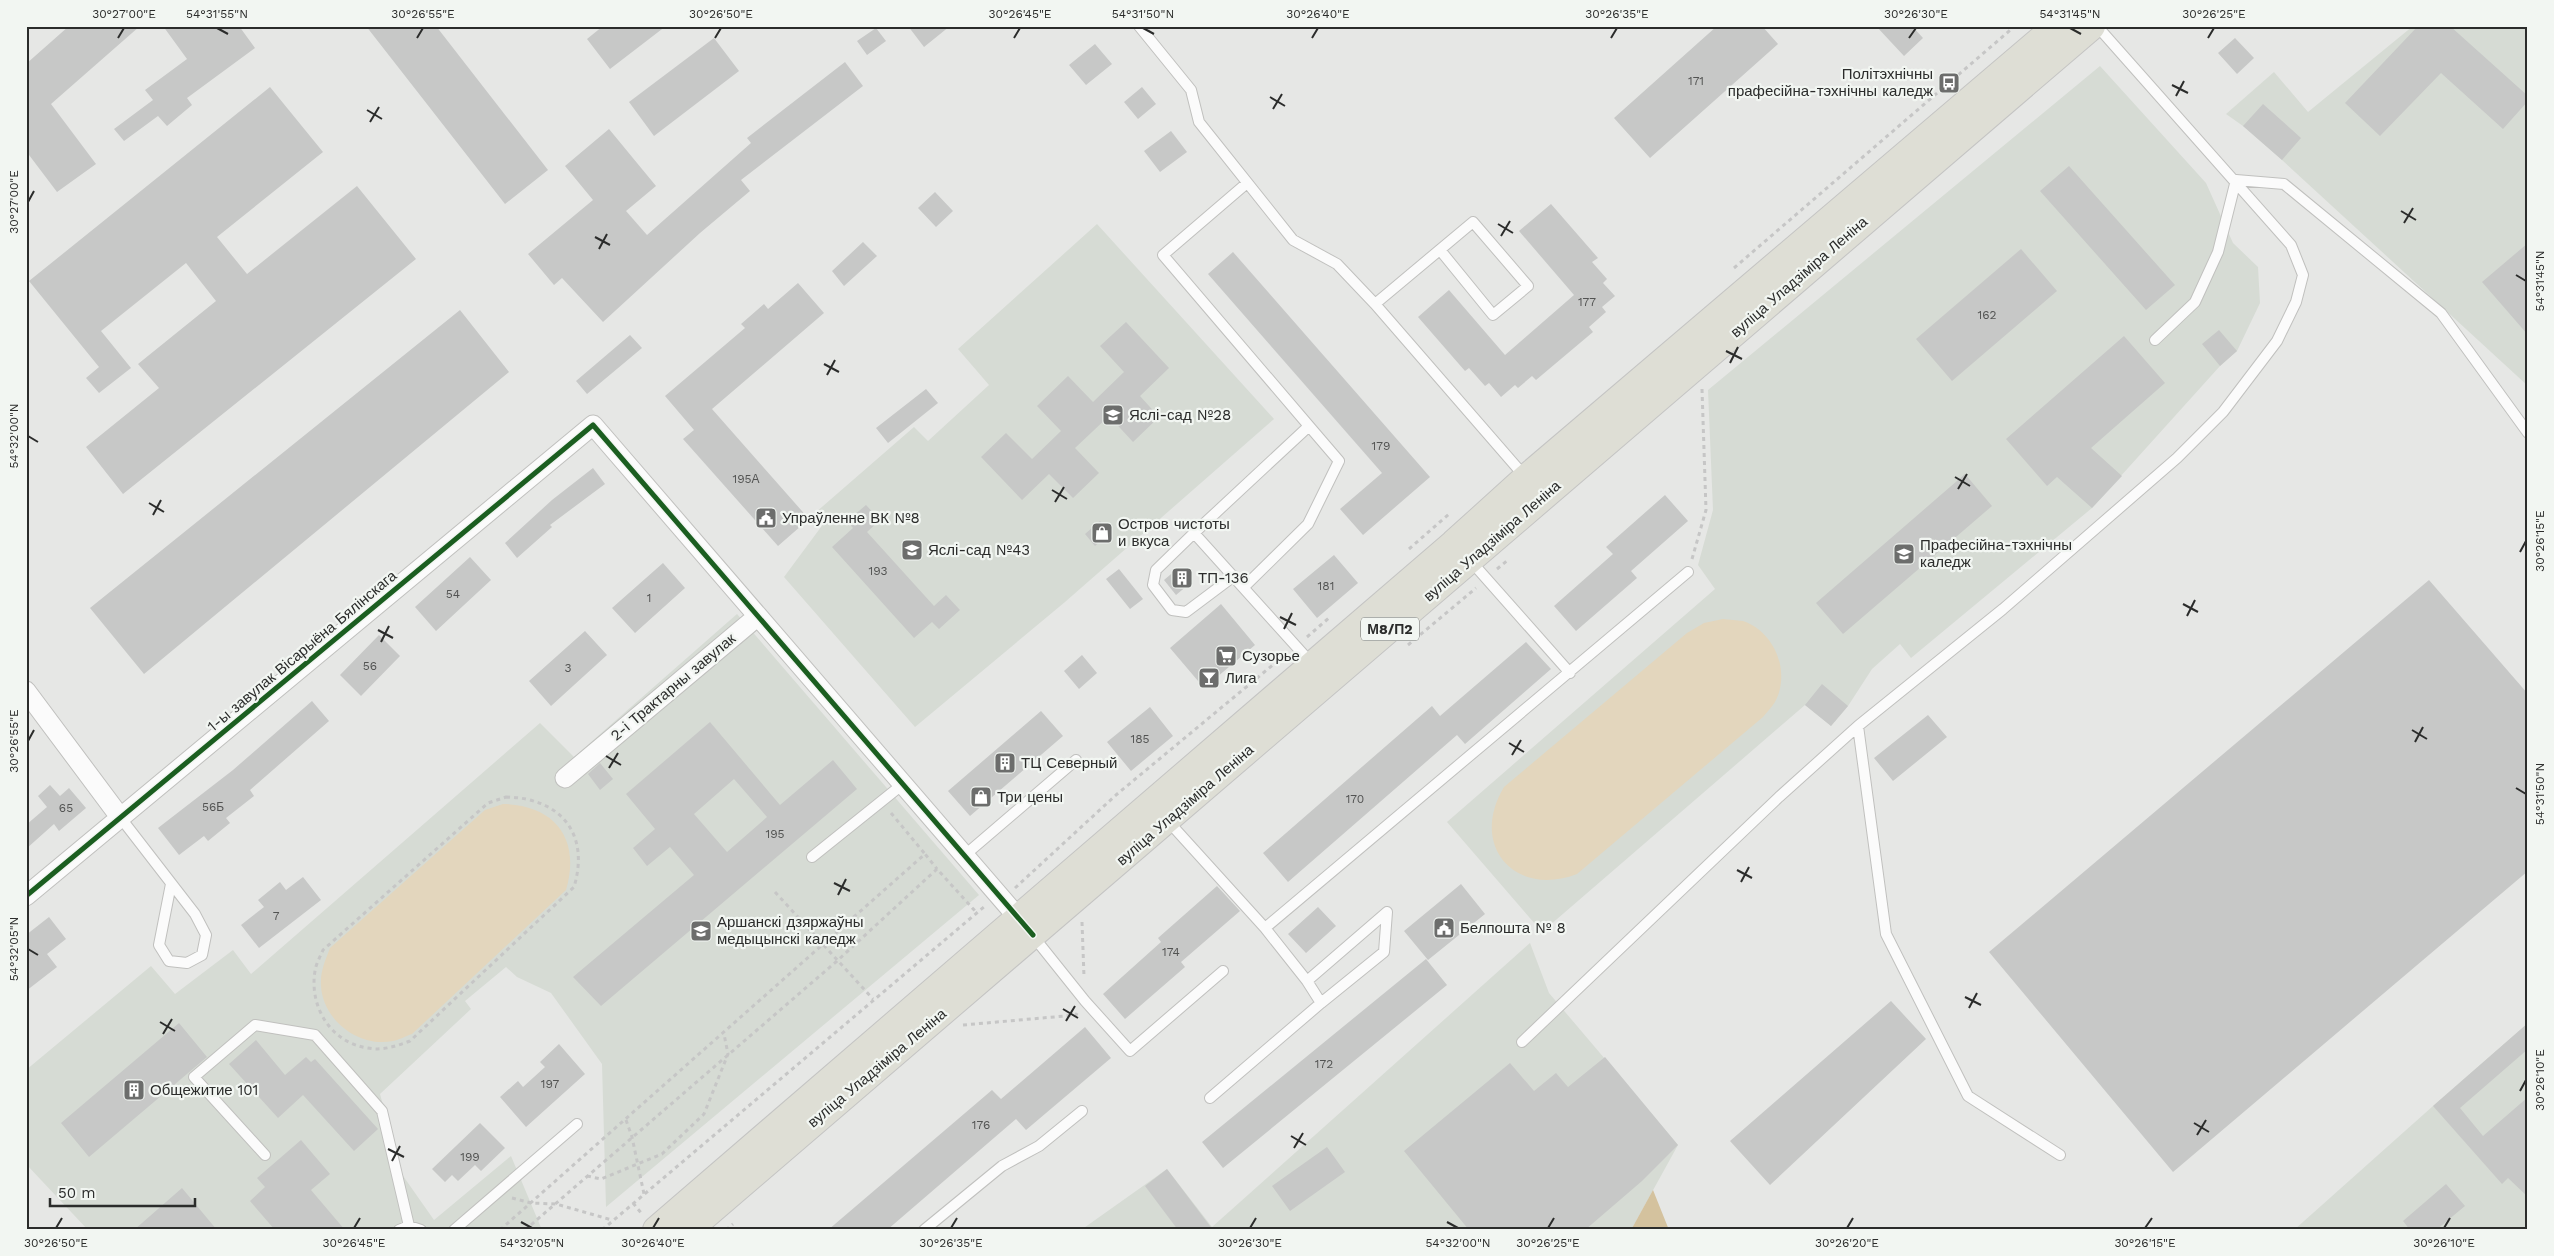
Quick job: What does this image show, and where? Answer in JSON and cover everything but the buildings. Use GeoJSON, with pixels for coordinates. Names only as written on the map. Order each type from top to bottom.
{"type":"FeatureCollection","features":[{"type":"Feature","properties":{"kind":"main road","name":"вуліца Уладзіміра Леніна"},"geometry":{"type":"LineString","coordinates":[[657,1230],[1026,927],[1167,820],[1534,487],[2058,26]]}},
{"type":"Feature","properties":{"kind":"main road","name":"вуліца Уладзіміра Леніна"},"geometry":{"type":"LineString","coordinates":[[1534,487],[2091,26]]}},
{"type":"Feature","properties":{"kind":"main road","name":"вуліца Уладзіміра Леніна"},"geometry":{"type":"LineString","coordinates":[[687,1230],[1026,927],[1304,656],[1462,552]]}},
{"type":"Feature","properties":{"kind":"street","name":"1-ы завулак Вісарыёна Бялінскага"},"geometry":{"type":"LineString","coordinates":[[26,896],[593,425],[758,616]]}},
{"type":"Feature","properties":{"kind":"street","name":"2-і Трактарны завулак"},"geometry":{"type":"LineString","coordinates":[[565,778],[758,616]]}},
{"type":"Feature","properties":{"kind":"street"},"geometry":{"type":"LineString","coordinates":[[758,616],[1026,927]]}},
{"type":"Feature","properties":{"kind":"street"},"geometry":{"type":"LineString","coordinates":[[26,691],[120,817]]}},
{"type":"Feature","properties":{"kind":"lane"},"geometry":{"type":"LineString","coordinates":[[1138,26],[1190,90],[1199,122],[1293,240],[1337,264],[1375,304],[1534,487]]}},
{"type":"Feature","properties":{"kind":"lane"},"geometry":{"type":"LineString","coordinates":[[1522,1042],[1779,796],[1858,726],[2003,608],[2177,458],[2223,412],[2277,341],[2296,302],[2302,275],[2291,245],[2236,180],[2097,26]]}},
{"type":"Feature","properties":{"kind":"lane"},"geometry":{"type":"LineString","coordinates":[[2155,340],[2195,302],[2218,252],[2236,180]]}},
{"type":"Feature","properties":{"kind":"lane"},"geometry":{"type":"LineString","coordinates":[[2236,180],[2284,184],[2440,313],[2528,433]]}},
{"type":"Feature","properties":{"kind":"lane"},"geometry":{"type":"LineString","coordinates":[[1244,587],[1308,524],[1340,461],[1163,255],[1247,182]]}},
{"type":"Feature","properties":{"kind":"lane"},"geometry":{"type":"LineString","coordinates":[[1375,304],[1473,222],[1528,286],[1493,315],[1440,250]]}},
{"type":"Feature","properties":{"kind":"lane"},"geometry":{"type":"LineString","coordinates":[[1234,576],[1186,612],[1172,610],[1153,585],[1156,570],[1309,426]]}},
{"type":"Feature","properties":{"kind":"lane"},"geometry":{"type":"LineString","coordinates":[[1194,533],[1304,656]]}},
{"type":"Feature","properties":{"kind":"lane"},"geometry":{"type":"LineString","coordinates":[[1462,552],[1570,673]]}},
{"type":"Feature","properties":{"kind":"lane"},"geometry":{"type":"LineString","coordinates":[[1265,928],[1688,572]]}},
{"type":"Feature","properties":{"kind":"lane"},"geometry":{"type":"LineString","coordinates":[[1858,726],[1886,934],[1968,1096],[2060,1154]]}},
{"type":"Feature","properties":{"kind":"lane"},"geometry":{"type":"LineString","coordinates":[[965,855],[1076,760]]}},
{"type":"Feature","properties":{"kind":"lane"},"geometry":{"type":"LineString","coordinates":[[812,857],[903,784]]}},
{"type":"Feature","properties":{"kind":"lane"},"geometry":{"type":"LineString","coordinates":[[120,817],[195,914],[206,935],[202,955],[187,963],[170,961],[159,945],[171,884]]}},
{"type":"Feature","properties":{"kind":"lane"},"geometry":{"type":"LineString","coordinates":[[1167,820],[1265,928],[1307,981],[1321,1003]]}},
{"type":"Feature","properties":{"kind":"lane"},"geometry":{"type":"LineString","coordinates":[[1210,1098],[1384,952],[1387,912],[1307,981]]}},
{"type":"Feature","properties":{"kind":"lane"},"geometry":{"type":"LineString","coordinates":[[1026,927],[1086,1001],[1130,1051],[1222,971]]}},
{"type":"Feature","properties":{"kind":"lane"},"geometry":{"type":"LineString","coordinates":[[265,1155],[194,1076],[255,1025],[315,1035],[382,1111],[409,1226]]}},
{"type":"Feature","properties":{"kind":"lane"},"geometry":{"type":"LineString","coordinates":[[924,1230],[1002,1166],[1039,1146],[1082,1111]]}},
{"type":"Feature","properties":{"kind":"lane"},"geometry":{"type":"LineString","coordinates":[[454,1230],[577,1124]]}},
{"type":"Feature","properties":{"kind":"lane"},"geometry":{"type":"LineString","coordinates":[[399,1230],[409,1226],[421,1230]]}},
{"type":"Feature","properties":{"kind":"path"},"geometry":{"type":"LineString","coordinates":[[1727,274],[2014,26]]}},
{"type":"Feature","properties":{"kind":"path"},"geometry":{"type":"LineString","coordinates":[[1688,572],[1706,510],[1702,386]]}},
{"type":"Feature","properties":{"kind":"path"},"geometry":{"type":"LineString","coordinates":[[1402,555],[1453,511]]}},
{"type":"Feature","properties":{"kind":"path"},"geometry":{"type":"LineString","coordinates":[[1014,889],[1116,795],[1304,656],[1338,611]]}},
{"type":"Feature","properties":{"kind":"path"},"geometry":{"type":"LineString","coordinates":[[506,797],[526,797],[545,803],[561,815],[572,830],[579,849],[579,868],[574,887],[410,1041],[390,1048],[368,1048],[348,1042],[331,1029],[319,1011],[313,991],[315,970],[323,950],[488,803],[506,797]]}},
{"type":"Feature","properties":{"kind":"path"},"geometry":{"type":"LineString","coordinates":[[881,801],[937,869],[976,912]]}},
{"type":"Feature","properties":{"kind":"path"},"geometry":{"type":"LineString","coordinates":[[500,1230],[824,946],[925,854]]}},
{"type":"Feature","properties":{"kind":"path"},"geometry":{"type":"LineString","coordinates":[[525,1230],[837,961],[937,869]]}},
{"type":"Feature","properties":{"kind":"path"},"geometry":{"type":"LineString","coordinates":[[775,892],[873,1000]]}},
{"type":"Feature","properties":{"kind":"path"},"geometry":{"type":"LineString","coordinates":[[602,1230],[976,912],[990,903]]}},
{"type":"Feature","properties":{"kind":"path"},"geometry":{"type":"LineString","coordinates":[[958,1026],[1076,1016],[1086,1001],[1082,922]]}},
{"type":"Feature","properties":{"kind":"path"},"geometry":{"type":"LineString","coordinates":[[587,1176],[601,1179],[662,1154],[704,1114],[728,1054],[724,1034]]}},
{"type":"Feature","properties":{"kind":"path"},"geometry":{"type":"LineString","coordinates":[[626,1120],[632,1138],[644,1194]]}},
{"type":"Feature","properties":{"kind":"path"},"geometry":{"type":"LineString","coordinates":[[497,1193],[531,1203],[556,1204],[613,1221]]}},
{"type":"Feature","properties":{"kind":"shaded area"},"geometry":{"type":"Polygon","coordinates":[[[2413,26],[2528,26],[2528,386],[2282,160],[2243,126],[2226,114],[2274,72],[2308,112],[2413,26]]]}},
{"type":"Feature","properties":{"kind":"shaded area"},"geometry":{"type":"Polygon","coordinates":[[[2100,66],[2206,183],[2233,243],[2258,267],[2260,303],[2237,351],[2220,366],[2092,508],[1911,658],[1900,644],[1872,669],[1848,706],[1831,726],[1805,705],[1542,932],[1447,822],[1715,589],[1698,565],[1713,510],[1708,390],[2100,66]]]}},
{"type":"Feature","properties":{"kind":"shaded area","name":"Яслі-сад №28"},"geometry":{"type":"Polygon","coordinates":[[[1097,224],[1274,419],[1065,602],[915,727],[784,577],[824,523],[815,513],[914,427],[928,441],[989,385],[958,349],[1097,224]]]}},
{"type":"Feature","properties":{"kind":"shaded area"},"geometry":{"type":"Polygon","coordinates":[[[737,614],[979,895],[606,1207],[602,1064],[551,993],[517,977],[506,967],[465,1001],[471,1009],[380,1094],[401,1173],[434,1220],[511,1156],[542,1230],[88,1230],[26,1164],[26,1103],[29,1100],[26,1096],[26,1070],[151,966],[175,994],[233,950],[251,974],[540,723],[574,757],[737,614]]]}},
{"type":"Feature","properties":{"kind":"shaded area"},"geometry":{"type":"Polygon","coordinates":[[[1723,619],[1743,621],[1754,626],[1764,634],[1777,654],[1781,678],[1780,690],[1775,702],[1763,717],[1577,874],[1554,880],[1534,879],[1517,872],[1504,861],[1495,846],[1492,828],[1495,808],[1504,787],[1687,633],[1704,623],[1723,619]]]}},
{"type":"Feature","properties":{"kind":"shaded area"},"geometry":{"type":"Polygon","coordinates":[[[503,804],[521,806],[537,811],[550,818],[560,828],[570,855],[570,872],[566,890],[412,1034],[395,1040],[381,1042],[356,1036],[345,1029],[336,1021],[323,999],[321,976],[330,948],[485,810],[503,804]]]}},
{"type":"Feature","properties":{"kind":"shaded area"},"geometry":{"type":"Polygon","coordinates":[[[1530,943],[1549,993],[1678,1145],[1631,1230],[1081,1230],[1167,1169],[1212,1227],[1530,943]]]}},
{"type":"Feature","properties":{"kind":"shaded area"},"geometry":{"type":"Polygon","coordinates":[[[2528,1023],[2528,1230],[2294,1230],[2433,1106],[2528,1023]]]}},
{"type":"Feature","properties":{"kind":"shaded area"},"geometry":{"type":"Polygon","coordinates":[[[1653,1190],[1669,1230],[1631,1230],[1653,1190]]]}},
{"type":"Feature","properties":{"kind":"cycle path"},"geometry":{"type":"LineString","coordinates":[[26,896],[593,425],[1033,935]]}},
{"type":"Feature","properties":{"kind":"place","name":"Політэхнічны прафесійна-тэхнічны каледж"},"geometry":{"type":"Point","coordinates":[1949,83]}},
{"type":"Feature","properties":{"kind":"place","name":"Яслі-сад №28"},"geometry":{"type":"Point","coordinates":[1113,415]}},
{"type":"Feature","properties":{"kind":"place","name":"Упраўленне ВК №8"},"geometry":{"type":"Point","coordinates":[766,518]}},
{"type":"Feature","properties":{"kind":"place","name":"Остров чистоты и вкуса"},"geometry":{"type":"Point","coordinates":[1102,533]}},
{"type":"Feature","properties":{"kind":"place","name":"Яслі-сад №43"},"geometry":{"type":"Point","coordinates":[912,550]}},
{"type":"Feature","properties":{"kind":"place","name":"Прафесійна-тэхнічны каледж"},"geometry":{"type":"Point","coordinates":[1904,554]}},
{"type":"Feature","properties":{"kind":"place","name":"ТП-136"},"geometry":{"type":"Point","coordinates":[1182,578]}},
{"type":"Feature","properties":{"kind":"place","name":"Сузорье"},"geometry":{"type":"Point","coordinates":[1226,656]}},
{"type":"Feature","properties":{"kind":"place","name":"Лига"},"geometry":{"type":"Point","coordinates":[1209,678]}},
{"type":"Feature","properties":{"kind":"place","name":"ТЦ Северный"},"geometry":{"type":"Point","coordinates":[1005,763]}},
{"type":"Feature","properties":{"kind":"place","name":"Три цены"},"geometry":{"type":"Point","coordinates":[981,797]}},
{"type":"Feature","properties":{"kind":"place","name":"Белпошта № 8"},"geometry":{"type":"Point","coordinates":[1444,928]}},
{"type":"Feature","properties":{"kind":"place","name":"Аршанскі дзяржаўны медыцынскі каледж"},"geometry":{"type":"Point","coordinates":[701,931]}},
{"type":"Feature","properties":{"kind":"place","name":"Общежитие 101"},"geometry":{"type":"Point","coordinates":[134,1090]}}]}
